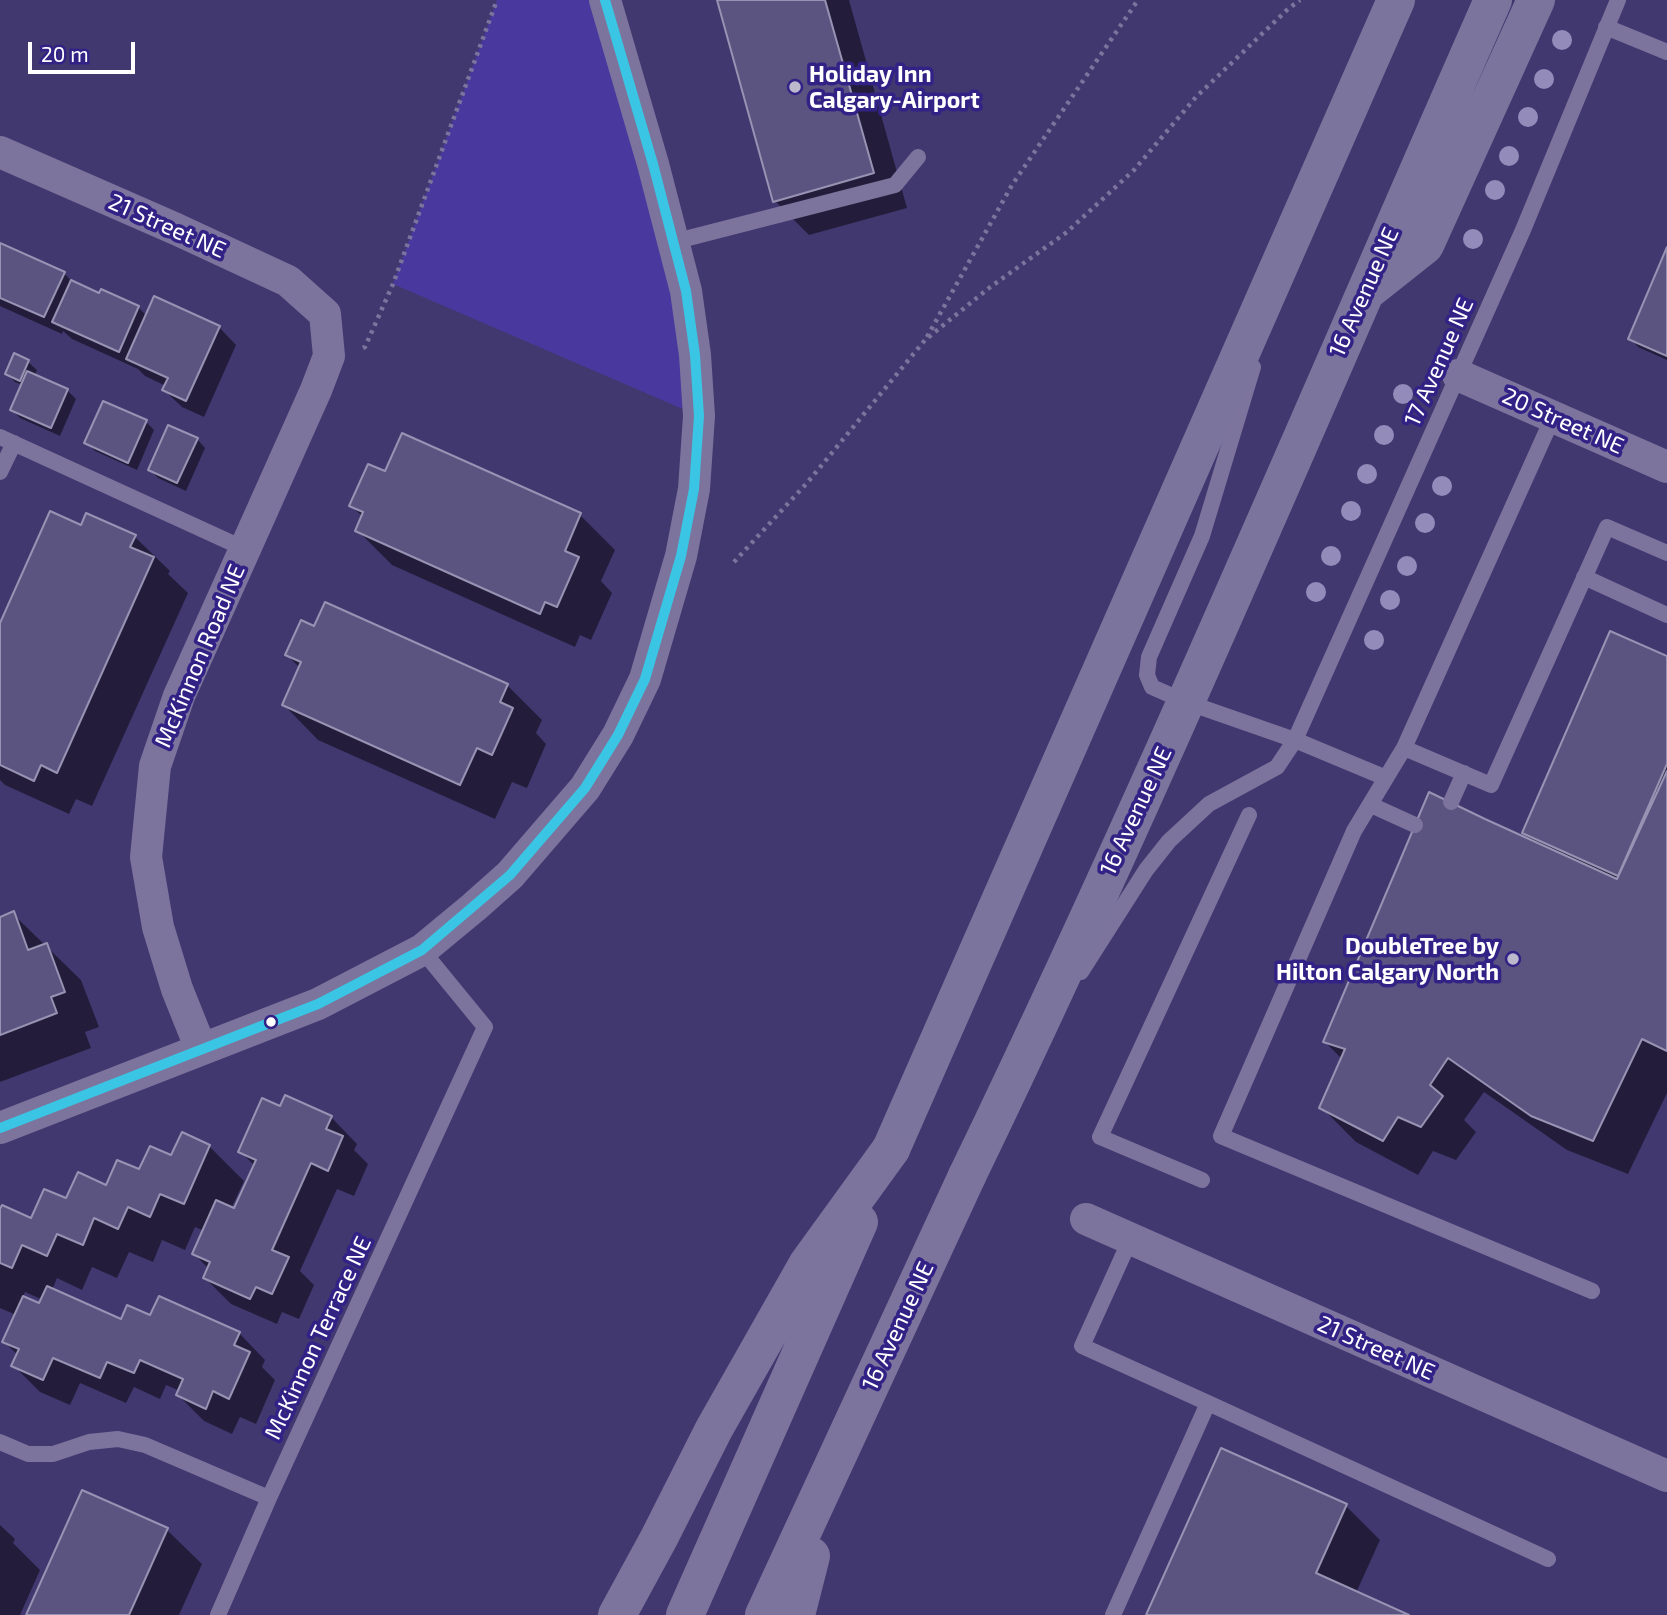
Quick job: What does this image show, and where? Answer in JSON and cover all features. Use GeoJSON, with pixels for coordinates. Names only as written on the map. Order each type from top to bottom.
{"type":"FeatureCollection","features":[{"type":"Feature","properties":{"kind":"highway"},"geometry":{"type":"LineString","coordinates":[[685,1615],[1396,0]]}},
{"type":"Feature","properties":{"kind":"highway","name":"16 Avenue NE"},"geometry":{"type":"LineString","coordinates":[[764,1615],[1186,702],[1493,0]]}},
{"type":"Feature","properties":{"kind":"highway"},"geometry":{"type":"LineString","coordinates":[[1363,294],[1425,245],[1536,0]]}},
{"type":"Feature","properties":{"kind":"highway"},"geometry":{"type":"LineString","coordinates":[[617,1615],[714,1429],[807,1265],[891,1149]]}},
{"type":"Feature","properties":{"kind":"highway"},"geometry":{"type":"LineString","coordinates":[[796,1615],[837,1458]]}},
{"type":"Feature","properties":{"kind":"street"},"geometry":{"type":"LineString","coordinates":[[0,1128],[318,1004],[422,950],[510,874],[586,789],[618,735],[645,679],[681,556],[694,489],[699,416],[695,355],[686,291],[605,0]]}},
{"type":"Feature","properties":{"kind":"street","name":"21 Street NE"},"geometry":{"type":"LineString","coordinates":[[0,152],[288,281],[324,314]]}},
{"type":"Feature","properties":{"kind":"street","name":"McKinnon Road NE"},"geometry":{"type":"LineString","coordinates":[[201,1049],[177,989],[158,927],[146,857],[155,766],[179,695],[329,356],[324,314]]}},
{"type":"Feature","properties":{"kind":"street","name":"20 Street NE"},"geometry":{"type":"LineString","coordinates":[[1458,375],[1667,467]]}},
{"type":"Feature","properties":{"kind":"street","name":"21 Street NE"},"geometry":{"type":"LineString","coordinates":[[1086,1219],[1667,1476]]}},
{"type":"Feature","properties":{"kind":"lane","name":"17 Avenue NE"},"geometry":{"type":"LineString","coordinates":[[1017,1072],[1146,870],[1169,841],[1209,804],[1277,767],[1295,740],[1523,230],[1618,0]]}},
{"type":"Feature","properties":{"kind":"lane"},"geometry":{"type":"LineString","coordinates":[[1606,27],[1667,52]]}},
{"type":"Feature","properties":{"kind":"lane"},"geometry":{"type":"LineString","coordinates":[[673,242],[894,185],[918,156]]}},
{"type":"Feature","properties":{"kind":"lane"},"geometry":{"type":"LineString","coordinates":[[1289,244],[1202,536],[1149,657],[1147,675],[1152,687],[1186,702],[1295,740],[1387,778]]}},
{"type":"Feature","properties":{"kind":"lane"},"geometry":{"type":"LineString","coordinates":[[1553,417],[1405,748],[1354,831],[1221,1136],[1592,1291]]}},
{"type":"Feature","properties":{"kind":"lane"},"geometry":{"type":"LineString","coordinates":[[0,472],[7,440],[245,550]]}},
{"type":"Feature","properties":{"kind":"lane"},"geometry":{"type":"LineString","coordinates":[[1405,748],[1491,785],[1607,527],[1667,553]]}},
{"type":"Feature","properties":{"kind":"lane"},"geometry":{"type":"LineString","coordinates":[[1584,577],[1667,615]]}},
{"type":"Feature","properties":{"kind":"lane"},"geometry":{"type":"LineString","coordinates":[[1451,802],[1464,774]]}},
{"type":"Feature","properties":{"kind":"lane"},"geometry":{"type":"LineString","coordinates":[[1371,805],[1415,825]]}},
{"type":"Feature","properties":{"kind":"lane"},"geometry":{"type":"LineString","coordinates":[[1202,1180],[1100,1137],[1249,815]]}},
{"type":"Feature","properties":{"kind":"lane","name":"McKinnon Terrace NE"},"geometry":{"type":"LineString","coordinates":[[269,1498],[485,1027],[422,950]]}},
{"type":"Feature","properties":{"kind":"lane"},"geometry":{"type":"LineString","coordinates":[[1130,1240],[1082,1346],[1548,1559]]}},
{"type":"Feature","properties":{"kind":"lane"},"geometry":{"type":"LineString","coordinates":[[1113,1615],[1208,1403]]}},
{"type":"Feature","properties":{"kind":"lane"},"geometry":{"type":"LineString","coordinates":[[0,1442],[29,1454],[53,1454],[89,1443],[118,1439],[145,1445],[269,1498],[218,1615]]}},
{"type":"Feature","properties":{"kind":"path"},"geometry":{"type":"LineString","coordinates":[[329,356],[365,347],[393,284],[497,0]]}},
{"type":"Feature","properties":{"kind":"path"},"geometry":{"type":"LineString","coordinates":[[734,562],[807,484],[925,340],[1012,185],[1138,0]]}},
{"type":"Feature","properties":{"kind":"path"},"geometry":{"type":"LineString","coordinates":[[925,340],[989,288],[1067,232],[1134,170],[1195,97],[1300,0]]}},
{"type":"Feature","properties":{"kind":"shaded area"},"geometry":{"type":"Polygon","coordinates":[[[497,0],[605,0],[699,416],[393,284],[497,0]]]}},
{"type":"Feature","properties":{"kind":"building","name":"Holiday Inn Calgary-Airport"},"geometry":{"type":"Polygon","coordinates":[[[717,0],[825,0],[874,173],[773,202],[717,0]]]}},
{"type":"Feature","properties":{"kind":"building"},"geometry":{"type":"Polygon","coordinates":[[[0,243],[65,272],[44,317],[0,298],[0,243]]]}},
{"type":"Feature","properties":{"kind":"building"},"geometry":{"type":"Polygon","coordinates":[[[1667,247],[1667,356],[1628,339],[1667,247]]]}},
{"type":"Feature","properties":{"kind":"building"},"geometry":{"type":"Polygon","coordinates":[[[71,280],[99,293],[101,289],[139,306],[119,352],[52,322],[71,280]]]}},
{"type":"Feature","properties":{"kind":"building"},"geometry":{"type":"Polygon","coordinates":[[[154,296],[220,326],[186,401],[162,390],[168,378],[126,359],[154,296]]]}},
{"type":"Feature","properties":{"kind":"building"},"geometry":{"type":"Polygon","coordinates":[[[14,353],[29,360],[20,381],[5,374],[14,353]]]}},
{"type":"Feature","properties":{"kind":"building"},"geometry":{"type":"Polygon","coordinates":[[[27,371],[68,389],[51,428],[10,410],[27,371]]]}},
{"type":"Feature","properties":{"kind":"building"},"geometry":{"type":"Polygon","coordinates":[[[103,401],[147,420],[128,463],[84,443],[103,401]]]}},
{"type":"Feature","properties":{"kind":"building"},"geometry":{"type":"Polygon","coordinates":[[[168,425],[198,438],[177,483],[148,470],[168,425]]]}},
{"type":"Feature","properties":{"kind":"building"},"geometry":{"type":"Polygon","coordinates":[[[402,433],[581,513],[565,551],[579,557],[557,607],[545,602],[540,614],[355,531],[363,512],[349,506],[368,464],[385,471],[402,433]]]}},
{"type":"Feature","properties":{"kind":"building"},"geometry":{"type":"Polygon","coordinates":[[[50,511],[81,525],[86,513],[136,535],[130,547],[154,557],[57,773],[41,765],[34,781],[0,765],[0,623],[50,511]]]}},
{"type":"Feature","properties":{"kind":"building"},"geometry":{"type":"Polygon","coordinates":[[[325,602],[508,684],[500,702],[513,708],[492,755],[477,748],[460,785],[282,705],[301,662],[285,655],[301,620],[314,626],[325,602]]]}},
{"type":"Feature","properties":{"kind":"building"},"geometry":{"type":"Polygon","coordinates":[[[1610,631],[1667,656],[1667,764],[1618,876],[1522,833],[1610,631]]]}},
{"type":"Feature","properties":{"kind":"building","name":"DoubleTree by Hilton Calgary North"},"geometry":{"type":"Polygon","coordinates":[[[1667,771],[1667,1051],[1642,1039],[1593,1141],[1531,1116],[1448,1058],[1430,1085],[1443,1096],[1421,1127],[1398,1117],[1383,1141],[1319,1108],[1345,1049],[1323,1042],[1429,792],[1617,879],[1667,771]]]}},
{"type":"Feature","properties":{"kind":"building"},"geometry":{"type":"Polygon","coordinates":[[[14,911],[28,950],[47,943],[65,992],[51,997],[57,1013],[0,1035],[0,917],[14,911]]]}},
{"type":"Feature","properties":{"kind":"building"},"geometry":{"type":"Polygon","coordinates":[[[285,1095],[332,1116],[326,1129],[343,1136],[328,1171],[311,1163],[272,1250],[289,1257],[272,1294],[256,1287],[250,1299],[203,1278],[210,1262],[192,1254],[216,1200],[234,1208],[256,1160],[238,1152],[262,1098],[280,1106],[285,1095]]]}},
{"type":"Feature","properties":{"kind":"building"},"geometry":{"type":"Polygon","coordinates":[[[182,1132],[210,1145],[184,1204],[160,1194],[150,1217],[128,1207],[118,1229],[94,1218],[83,1245],[57,1234],[47,1256],[22,1245],[12,1268],[0,1263],[2,1205],[31,1218],[44,1189],[66,1198],[78,1172],[106,1185],[117,1160],[139,1169],[150,1146],[171,1155],[182,1132]]]}},
{"type":"Feature","properties":{"kind":"building"},"geometry":{"type":"Polygon","coordinates":[[[47,1286],[121,1319],[127,1305],[150,1315],[159,1296],[240,1332],[234,1345],[250,1352],[229,1399],[213,1391],[206,1409],[176,1395],[183,1379],[140,1360],[134,1373],[107,1362],[100,1378],[53,1358],[43,1380],[11,1366],[19,1349],[2,1342],[23,1296],[39,1303],[47,1286]]]}},
{"type":"Feature","properties":{"kind":"building"},"geometry":{"type":"Polygon","coordinates":[[[1221,1448],[1347,1504],[1316,1573],[1409,1615],[1146,1615],[1221,1448]]]}},
{"type":"Feature","properties":{"kind":"building"},"geometry":{"type":"Polygon","coordinates":[[[82,1490],[168,1528],[129,1615],[26,1615],[82,1490]]]}},
{"type":"Feature","properties":{"kind":"transit line"},"geometry":{"type":"LineString","coordinates":[[0,1128],[318,1004],[422,950],[510,875],[585,788],[618,735],[645,679],[681,556],[694,489],[699,416],[695,355],[686,291],[653,164],[605,0]]}},
{"type":"Feature","properties":{"kind":"place","name":"Holiday Inn Calgary-Airport"},"geometry":{"type":"Point","coordinates":[795,87]}},
{"type":"Feature","properties":{"kind":"place","name":"DoubleTree by Hilton Calgary North"},"geometry":{"type":"Point","coordinates":[1513,959]}}]}
